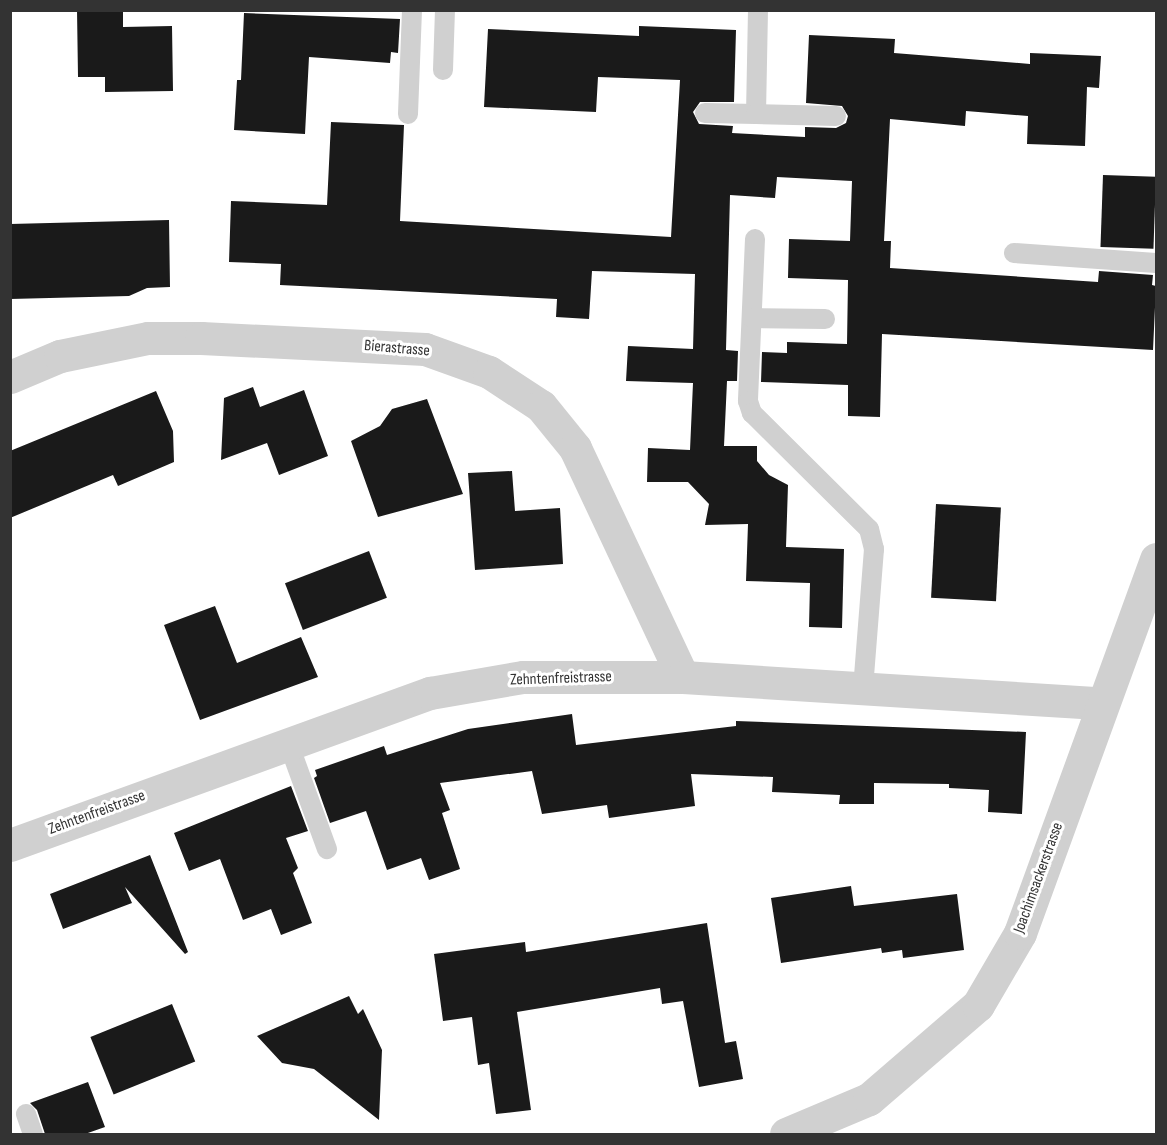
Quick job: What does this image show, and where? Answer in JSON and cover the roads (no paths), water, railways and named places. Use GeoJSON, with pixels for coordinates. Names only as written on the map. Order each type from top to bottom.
{"type":"FeatureCollection","features":[{"type":"Feature","properties":{"kind":"street","name":"Bierastrasse"},"geometry":{"type":"LineString","coordinates":[[10,376],[60,356],[148,339],[201,338],[425,349],[489,372],[541,406],[575,448],[683,677]]}},
{"type":"Feature","properties":{"kind":"street","name":"Joachimsackerstrasse"},"geometry":{"type":"LineString","coordinates":[[786,1134],[868,1099],[978,1005],[1020,933],[1156,559]]}},
{"type":"Feature","properties":{"kind":"street","name":"Zehntenfreistrasse"},"geometry":{"type":"LineString","coordinates":[[10,845],[288,742],[430,693],[523,677],[683,677],[1102,703]]}},
{"type":"Feature","properties":{"kind":"lane"},"geometry":{"type":"LineString","coordinates":[[408,114],[412,10]]}},
{"type":"Feature","properties":{"kind":"lane"},"geometry":{"type":"LineString","coordinates":[[443,70],[445,10]]}},
{"type":"Feature","properties":{"kind":"lane"},"geometry":{"type":"LineString","coordinates":[[756,114],[758,10]]}},
{"type":"Feature","properties":{"kind":"lane"},"geometry":{"type":"LineString","coordinates":[[705,113],[836,116]]}},
{"type":"Feature","properties":{"kind":"lane"},"geometry":{"type":"LineString","coordinates":[[755,239],[748,401],[752,413],[868,530],[874,549],[863,688]]}},
{"type":"Feature","properties":{"kind":"lane"},"geometry":{"type":"LineString","coordinates":[[1014,253],[1156,263]]}},
{"type":"Feature","properties":{"kind":"lane"},"geometry":{"type":"LineString","coordinates":[[752,318],[825,319]]}},
{"type":"Feature","properties":{"kind":"lane"},"geometry":{"type":"LineString","coordinates":[[288,742],[327,849]]}},
{"type":"Feature","properties":{"kind":"lane"},"geometry":{"type":"LineString","coordinates":[[26,1114],[33,1134]]}}]}
